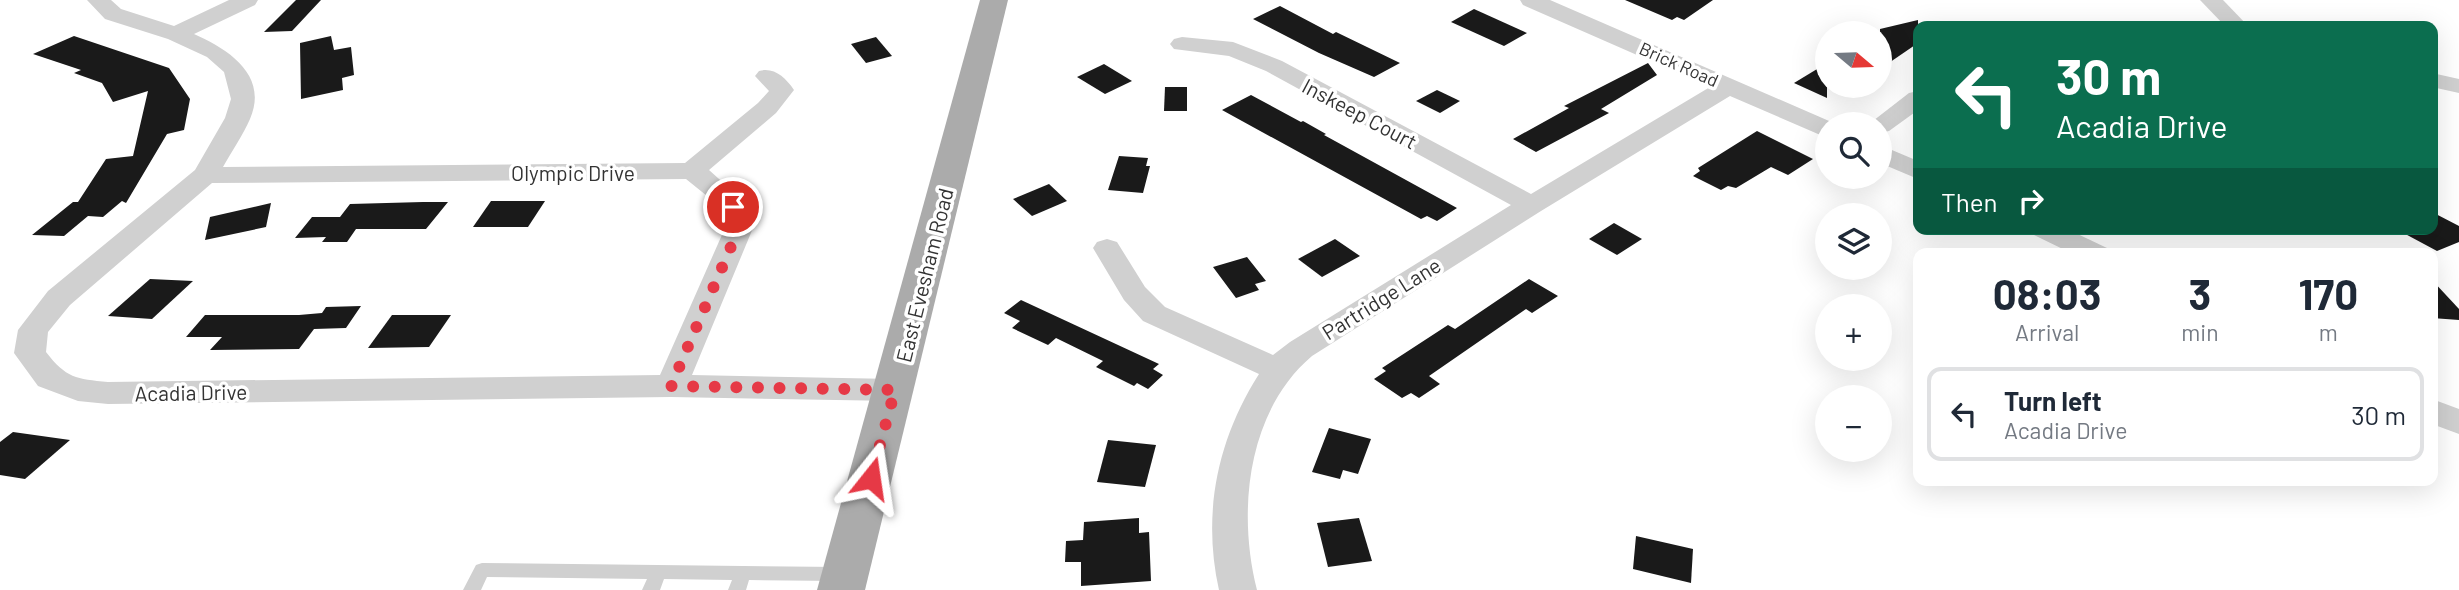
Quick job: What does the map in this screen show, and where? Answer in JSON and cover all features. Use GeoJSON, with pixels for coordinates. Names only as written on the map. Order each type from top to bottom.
{"type":"FeatureCollection","features":[{"type":"Feature","properties":{"kind":"main road","name":"East Evesham Road"},"geometry":{"type":"LineString","coordinates":[[843,582],[895,390],[994,0]]}},
{"type":"Feature","properties":{"kind":"street","name":"Acadia Drive"},"geometry":{"type":"LineString","coordinates":[[98,0],[113,14],[176,34],[215,52],[235,69],[243,99],[238,118],[205,176],[59,298],[33,330],[30,354],[49,378],[78,390],[108,393],[671,386],[895,390]]}},
{"type":"Feature","properties":{"kind":"street"},"geometry":{"type":"LineString","coordinates":[[176,34],[247,0]]}},
{"type":"Feature","properties":{"kind":"street","name":"Brick Road"},"geometry":{"type":"LineString","coordinates":[[1531,0],[1815,124]]}},
{"type":"Feature","properties":{"kind":"street"},"geometry":{"type":"LineString","coordinates":[[1567,15],[1592,0]]}},
{"type":"Feature","properties":{"kind":"street"},"geometry":{"type":"LineString","coordinates":[[2211,0],[2233,21]]}},
{"type":"Feature","properties":{"kind":"street","name":"Inskeep Court"},"geometry":{"type":"LineString","coordinates":[[1182,44],[1233,49],[1274,66],[1531,205]]}},
{"type":"Feature","properties":{"kind":"street"},"geometry":{"type":"LineString","coordinates":[[671,386],[739,228],[733,207],[721,192],[692,171],[767,108],[782,90],[767,76]]}},
{"type":"Feature","properties":{"kind":"street"},"geometry":{"type":"LineString","coordinates":[[2438,81],[2459,86]]}},
{"type":"Feature","properties":{"kind":"street","name":"Partridge Lane"},"geometry":{"type":"LineString","coordinates":[[1238,590],[1227,535],[1233,474],[1255,414],[1278,370],[1301,349],[1728,86]]}},
{"type":"Feature","properties":{"kind":"street"},"geometry":{"type":"LineString","coordinates":[[1892,117],[1913,101]]}},
{"type":"Feature","properties":{"kind":"street"},"geometry":{"type":"LineString","coordinates":[[1892,159],[1913,169]]}},
{"type":"Feature","properties":{"kind":"street","name":"Olympic Drive"},"geometry":{"type":"LineString","coordinates":[[205,176],[692,171]]}},
{"type":"Feature","properties":{"kind":"street"},"geometry":{"type":"LineString","coordinates":[[2057,235],[2084,248]]}},
{"type":"Feature","properties":{"kind":"street"},"geometry":{"type":"LineString","coordinates":[[1107,248],[1134,293],[1154,314],[1278,370]]}},
{"type":"Feature","properties":{"kind":"street"},"geometry":{"type":"LineString","coordinates":[[2438,413],[2459,422]]}},
{"type":"Feature","properties":{"kind":"lane"},"geometry":{"type":"LineString","coordinates":[[472,590],[482,570],[659,572],[740,581],[843,582]]}},
{"type":"Feature","properties":{"kind":"lane"},"geometry":{"type":"LineString","coordinates":[[651,590],[659,572]]}},
{"type":"Feature","properties":{"kind":"building"},"geometry":{"type":"Polygon","coordinates":[[[296,0],[321,0],[292,31],[264,32],[296,0]]]}},
{"type":"Feature","properties":{"kind":"building"},"geometry":{"type":"Polygon","coordinates":[[[1625,0],[1713,0],[1684,20],[1677,17],[1672,20],[1625,0]]]}},
{"type":"Feature","properties":{"kind":"building"},"geometry":{"type":"Polygon","coordinates":[[[1280,6],[1333,34],[1336,32],[1400,63],[1374,77],[1319,53],[1253,19],[1280,6]]]}},
{"type":"Feature","properties":{"kind":"building"},"geometry":{"type":"Polygon","coordinates":[[[1474,9],[1527,33],[1504,46],[1451,22],[1474,9]]]}},
{"type":"Feature","properties":{"kind":"building"},"geometry":{"type":"Polygon","coordinates":[[[1913,21],[1913,46],[1892,61],[1892,26],[1913,21]]]}},
{"type":"Feature","properties":{"kind":"building"},"geometry":{"type":"Polygon","coordinates":[[[74,36],[169,68],[190,99],[184,130],[167,134],[126,203],[122,201],[103,217],[88,216],[64,236],[32,235],[73,202],[78,202],[106,159],[133,156],[148,91],[113,102],[102,83],[74,73],[81,70],[33,54],[74,36]]]}},
{"type":"Feature","properties":{"kind":"building"},"geometry":{"type":"Polygon","coordinates":[[[331,36],[334,50],[351,47],[354,75],[342,78],[343,90],[301,99],[300,43],[331,36]]]}},
{"type":"Feature","properties":{"kind":"building"},"geometry":{"type":"Polygon","coordinates":[[[876,37],[892,56],[866,63],[851,44],[876,37]]]}},
{"type":"Feature","properties":{"kind":"building"},"geometry":{"type":"Polygon","coordinates":[[[1648,63],[1657,75],[1601,109],[1609,113],[1536,152],[1513,139],[1569,108],[1564,106],[1648,63]]]}},
{"type":"Feature","properties":{"kind":"building"},"geometry":{"type":"Polygon","coordinates":[[[1104,64],[1132,81],[1105,94],[1077,77],[1104,64]]]}},
{"type":"Feature","properties":{"kind":"building"},"geometry":{"type":"Polygon","coordinates":[[[1815,70],[1815,93],[1794,83],[1815,70]]]}},
{"type":"Feature","properties":{"kind":"building"},"geometry":{"type":"Polygon","coordinates":[[[1165,87],[1187,87],[1187,111],[1164,111],[1165,87]]]}},
{"type":"Feature","properties":{"kind":"building"},"geometry":{"type":"Polygon","coordinates":[[[1437,90],[1460,101],[1440,113],[1416,101],[1437,90]]]}},
{"type":"Feature","properties":{"kind":"building"},"geometry":{"type":"Polygon","coordinates":[[[1251,95],[1303,121],[1457,208],[1437,221],[1427,216],[1421,219],[1222,110],[1251,95]]]}},
{"type":"Feature","properties":{"kind":"building"},"geometry":{"type":"Polygon","coordinates":[[[1757,131],[1813,159],[1788,175],[1771,167],[1736,188],[1728,186],[1721,190],[1693,176],[1700,171],[1698,168],[1757,131]]]}},
{"type":"Feature","properties":{"kind":"building"},"geometry":{"type":"Polygon","coordinates":[[[1119,156],[1148,158],[1146,166],[1150,166],[1143,193],[1108,190],[1119,156]]]}},
{"type":"Feature","properties":{"kind":"building"},"geometry":{"type":"Polygon","coordinates":[[[1049,184],[1067,201],[1032,216],[1013,199],[1049,184]]]}},
{"type":"Feature","properties":{"kind":"building"},"geometry":{"type":"Polygon","coordinates":[[[491,201],[545,201],[528,227],[473,227],[491,201]]]}},
{"type":"Feature","properties":{"kind":"building"},"geometry":{"type":"Polygon","coordinates":[[[448,202],[426,229],[356,229],[347,242],[322,242],[326,237],[295,238],[312,217],[340,217],[350,204],[448,202]]]}},
{"type":"Feature","properties":{"kind":"building"},"geometry":{"type":"Polygon","coordinates":[[[271,203],[266,227],[205,240],[210,217],[271,203]]]}},
{"type":"Feature","properties":{"kind":"building"},"geometry":{"type":"Polygon","coordinates":[[[2438,215],[2459,226],[2459,242],[2438,251],[2438,248],[2431,248],[2407,235],[2438,235],[2438,215]]]}},
{"type":"Feature","properties":{"kind":"building"},"geometry":{"type":"Polygon","coordinates":[[[1614,223],[1642,239],[1617,255],[1589,239],[1614,223]]]}},
{"type":"Feature","properties":{"kind":"building"},"geometry":{"type":"Polygon","coordinates":[[[1335,239],[1360,256],[1322,277],[1298,259],[1335,239]]]}},
{"type":"Feature","properties":{"kind":"building"},"geometry":{"type":"Polygon","coordinates":[[[1247,257],[1266,281],[1255,284],[1259,290],[1236,298],[1213,267],[1247,257]]]}},
{"type":"Feature","properties":{"kind":"building"},"geometry":{"type":"Polygon","coordinates":[[[150,279],[193,281],[152,319],[108,316],[150,279]]]}},
{"type":"Feature","properties":{"kind":"building"},"geometry":{"type":"Polygon","coordinates":[[[1529,279],[1558,296],[1532,313],[1526,309],[1429,376],[1440,384],[1419,398],[1411,393],[1402,398],[1374,379],[1386,371],[1382,368],[1448,325],[1455,329],[1529,279]]]}},
{"type":"Feature","properties":{"kind":"building"},"geometry":{"type":"Polygon","coordinates":[[[2438,286],[2459,309],[2459,320],[2438,318],[2438,286]]]}},
{"type":"Feature","properties":{"kind":"building"},"geometry":{"type":"Polygon","coordinates":[[[1021,300],[1159,364],[1153,369],[1163,375],[1148,389],[1137,383],[1134,386],[1096,367],[1103,361],[1056,338],[1048,345],[1012,328],[1020,321],[1004,313],[1021,300]]]}},
{"type":"Feature","properties":{"kind":"building"},"geometry":{"type":"Polygon","coordinates":[[[361,306],[346,328],[314,329],[299,349],[210,350],[222,337],[186,337],[205,315],[299,315],[322,313],[326,307],[361,306]]]}},
{"type":"Feature","properties":{"kind":"building"},"geometry":{"type":"Polygon","coordinates":[[[392,315],[451,315],[429,347],[368,348],[392,315]]]}},
{"type":"Feature","properties":{"kind":"building"},"geometry":{"type":"Polygon","coordinates":[[[1329,428],[1371,439],[1358,474],[1343,470],[1340,479],[1312,472],[1329,428]]]}},
{"type":"Feature","properties":{"kind":"building"},"geometry":{"type":"Polygon","coordinates":[[[13,432],[70,440],[25,479],[0,475],[0,442],[13,432]]]}},
{"type":"Feature","properties":{"kind":"building"},"geometry":{"type":"Polygon","coordinates":[[[1108,440],[1156,445],[1145,487],[1097,482],[1108,440]]]}},
{"type":"Feature","properties":{"kind":"building"},"geometry":{"type":"Polygon","coordinates":[[[1139,518],[1139,533],[1149,532],[1151,581],[1081,586],[1081,562],[1065,562],[1066,541],[1083,540],[1084,522],[1139,518]]]}},
{"type":"Feature","properties":{"kind":"building"},"geometry":{"type":"Polygon","coordinates":[[[1359,518],[1372,561],[1328,567],[1317,523],[1359,518]]]}},
{"type":"Feature","properties":{"kind":"building"},"geometry":{"type":"Polygon","coordinates":[[[1636,536],[1693,549],[1691,583],[1633,569],[1636,536]]]}},
{"type":"Feature","properties":{"kind":"route"},"geometry":{"type":"LineString","coordinates":[[733,207],[739,228],[671,386],[895,390],[871,478]]}}]}
